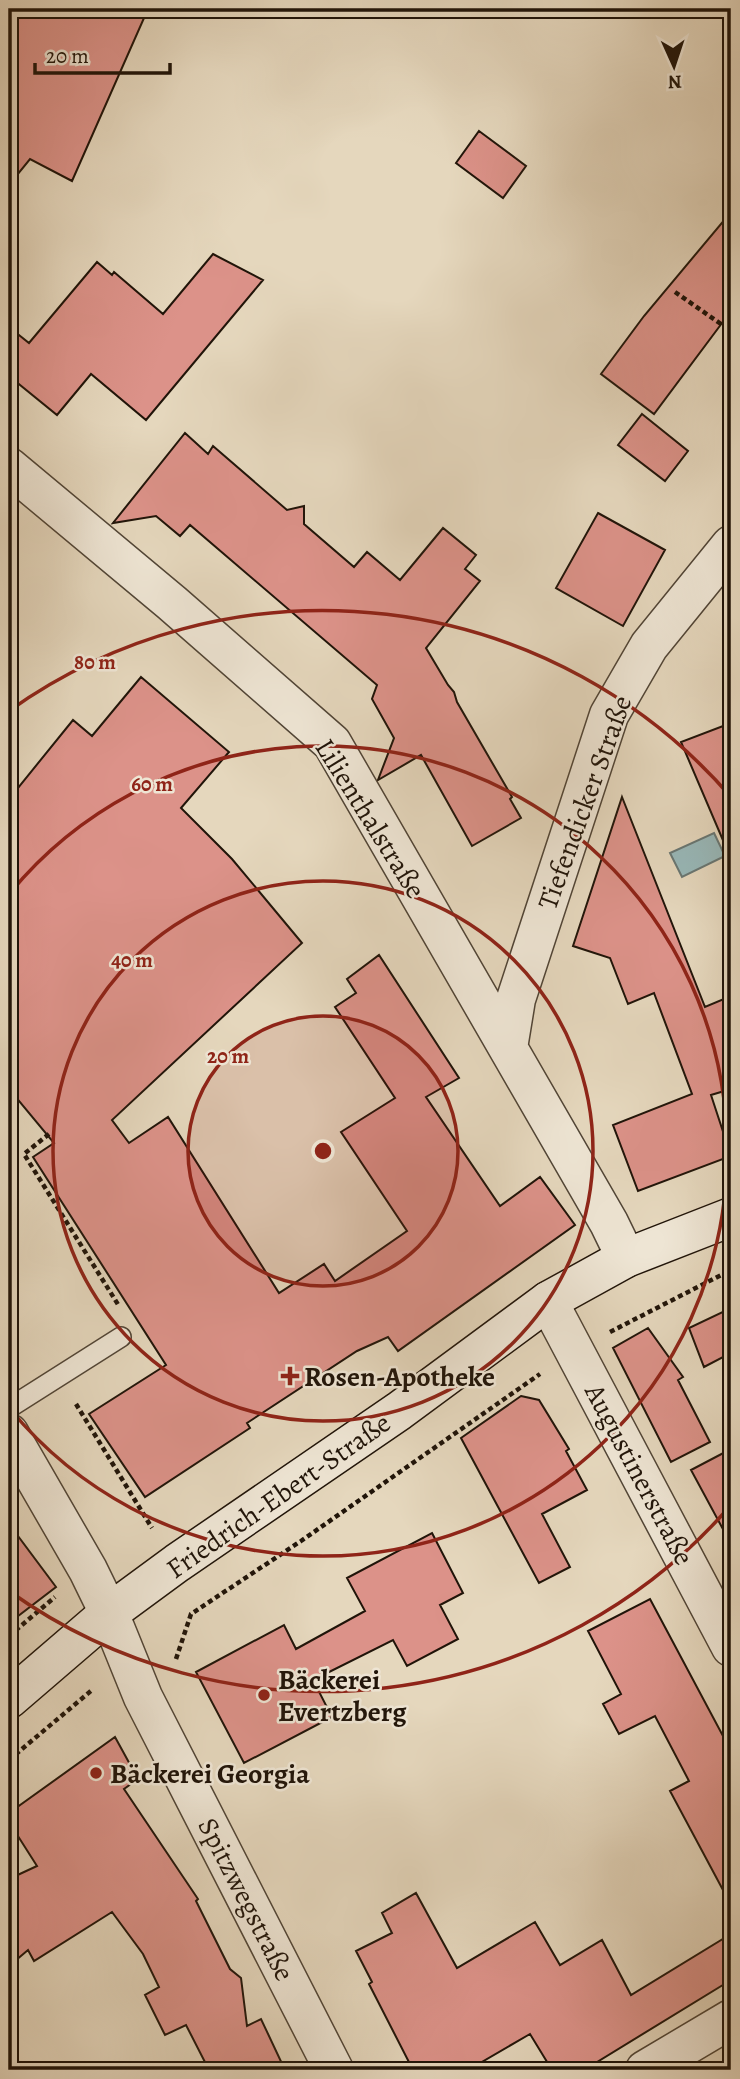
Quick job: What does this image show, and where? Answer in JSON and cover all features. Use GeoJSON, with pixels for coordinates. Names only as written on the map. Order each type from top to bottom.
{"type":"FeatureCollection","features":[{"type":"Feature","properties":{"kind":"street","name":"Lilienthalstraße"},"geometry":{"type":"LineString","coordinates":[[9,467],[173,603],[331,743],[609,1223],[626,1258]]}},
{"type":"Feature","properties":{"kind":"street","name":"Tiefendicker Straße"},"geometry":{"type":"LineString","coordinates":[[508,1048],[516,999],[609,715],[649,646],[731,545]]}},
{"type":"Feature","properties":{"kind":"street","name":"Friedrich-Ebert-Straße"},"geometry":{"type":"LineString","coordinates":[[9,1699],[109,1613],[177,1563],[399,1411],[548,1301],[626,1258],[731,1217]]}},
{"type":"Feature","properties":{"kind":"street","name":"Augustinerstraße"},"geometry":{"type":"LineString","coordinates":[[548,1301],[731,1647]]}},
{"type":"Feature","properties":{"kind":"street","name":"Spitzwegstraße"},"geometry":{"type":"LineString","coordinates":[[9,1433],[75,1545],[109,1613],[143,1696],[334,2070]]}},
{"type":"Feature","properties":{"kind":"street"},"geometry":{"type":"LineString","coordinates":[[645,2070],[731,2019]]}},
{"type":"Feature","properties":{"kind":"lane"},"geometry":{"type":"LineString","coordinates":[[9,1408],[121,1337]]}},
{"type":"Feature","properties":{"kind":"path"},"geometry":{"type":"LineString","coordinates":[[675,292],[731,331]]}},
{"type":"Feature","properties":{"kind":"path"},"geometry":{"type":"LineString","coordinates":[[191,1614],[301,1541],[575,1350],[731,1270]]}},
{"type":"Feature","properties":{"kind":"path"},"geometry":{"type":"LineString","coordinates":[[9,1760],[92,1690]]}},
{"type":"Feature","properties":{"kind":"water"},"geometry":{"type":"Polygon","coordinates":[[[714,833],[725,856],[682,877],[670,853],[714,833]]]}},
{"type":"Feature","properties":{"kind":"building"},"geometry":{"type":"Polygon","coordinates":[[[9,9],[148,9],[72,181],[30,159],[9,185],[9,9]]]}},
{"type":"Feature","properties":{"kind":"building"},"geometry":{"type":"Polygon","coordinates":[[[479,131],[526,166],[503,198],[456,163],[479,131]]]}},
{"type":"Feature","properties":{"kind":"building"},"geometry":{"type":"Polygon","coordinates":[[[731,212],[731,311],[654,414],[601,374],[644,316],[731,212]]]}},
{"type":"Feature","properties":{"kind":"building"},"geometry":{"type":"Polygon","coordinates":[[[213,254],[263,280],[146,420],[91,374],[57,415],[9,376],[9,327],[29,343],[97,262],[112,275],[114,272],[163,314],[213,254]]]}},
{"type":"Feature","properties":{"kind":"building"},"geometry":{"type":"Polygon","coordinates":[[[642,414],[688,451],[665,481],[618,445],[642,414]]]}},
{"type":"Feature","properties":{"kind":"building"},"geometry":{"type":"Polygon","coordinates":[[[185,433],[208,454],[213,446],[287,510],[304,506],[304,524],[354,567],[367,552],[400,580],[443,528],[476,555],[465,569],[480,581],[426,648],[454,692],[521,818],[472,846],[421,755],[378,780],[394,738],[372,699],[377,685],[190,525],[180,536],[156,516],[113,523],[185,433]]]}},
{"type":"Feature","properties":{"kind":"building"},"geometry":{"type":"Polygon","coordinates":[[[598,513],[665,550],[623,626],[556,588],[598,513]]]}},
{"type":"Feature","properties":{"kind":"building"},"geometry":{"type":"Polygon","coordinates":[[[141,677],[229,752],[181,808],[232,859],[302,943],[112,1120],[129,1143],[168,1117],[279,1293],[324,1264],[335,1281],[407,1231],[341,1132],[395,1098],[335,1007],[356,993],[347,979],[379,955],[459,1078],[426,1097],[500,1206],[540,1177],[575,1225],[398,1351],[388,1337],[357,1351],[247,1423],[250,1428],[145,1497],[89,1414],[166,1365],[33,1157],[54,1143],[9,1089],[9,799],[73,720],[92,736],[141,677]]]}},
{"type":"Feature","properties":{"kind":"building"},"geometry":{"type":"Polygon","coordinates":[[[731,723],[731,859],[681,742],[731,723]]]}},
{"type":"Feature","properties":{"kind":"building"},"geometry":{"type":"Polygon","coordinates":[[[622,797],[705,1007],[731,996],[731,1089],[711,1095],[731,1156],[638,1191],[613,1125],[692,1094],[654,993],[628,1004],[610,958],[573,946],[622,797]]]}},
{"type":"Feature","properties":{"kind":"building"},"geometry":{"type":"Polygon","coordinates":[[[731,1308],[731,1353],[704,1367],[689,1328],[731,1308]]]}},
{"type":"Feature","properties":{"kind":"building"},"geometry":{"type":"Polygon","coordinates":[[[648,1328],[683,1377],[678,1380],[710,1442],[671,1462],[613,1348],[648,1328]]]}},
{"type":"Feature","properties":{"kind":"building"},"geometry":{"type":"Polygon","coordinates":[[[521,1396],[539,1400],[569,1449],[566,1451],[587,1490],[542,1514],[570,1567],[539,1583],[461,1438],[521,1396]]]}},
{"type":"Feature","properties":{"kind":"building"},"geometry":{"type":"Polygon","coordinates":[[[731,1449],[731,1544],[691,1470],[731,1449]]]}},
{"type":"Feature","properties":{"kind":"building"},"geometry":{"type":"Polygon","coordinates":[[[9,1524],[56,1587],[9,1623],[9,1524]]]}},
{"type":"Feature","properties":{"kind":"building"},"geometry":{"type":"Polygon","coordinates":[[[432,1533],[463,1593],[440,1605],[458,1639],[407,1666],[393,1640],[313,1680],[332,1717],[244,1763],[196,1672],[284,1625],[296,1649],[365,1611],[347,1578],[432,1533]]]}},
{"type":"Feature","properties":{"kind":"building"},"geometry":{"type":"Polygon","coordinates":[[[650,1599],[731,1751],[731,1905],[670,1791],[689,1781],[655,1716],[619,1734],[603,1704],[621,1694],[588,1631],[650,1599]]]}},
{"type":"Feature","properties":{"kind":"building"},"geometry":{"type":"Polygon","coordinates":[[[115,1737],[138,1779],[124,1789],[198,1899],[196,1901],[230,1969],[241,1978],[247,2026],[261,2019],[285,2070],[209,2070],[186,2025],[165,2035],[145,1995],[159,1987],[143,1954],[112,1912],[34,1961],[28,1950],[9,1966],[9,1879],[37,1866],[9,1822],[9,1813],[115,1737]]]}},
{"type":"Feature","properties":{"kind":"building"},"geometry":{"type":"Polygon","coordinates":[[[416,1893],[457,1968],[535,1922],[560,1965],[602,1940],[631,1995],[731,1934],[731,1980],[584,2070],[552,2070],[530,2034],[468,2070],[413,2070],[369,1984],[372,1982],[356,1951],[392,1933],[382,1913],[416,1893]]]}},
{"type":"Feature","properties":{"kind":"place","name":"Rosen-Apotheke"},"geometry":{"type":"Point","coordinates":[290,1376]}},
{"type":"Feature","properties":{"kind":"place","name":"Bäckerei Evertzberg"},"geometry":{"type":"Point","coordinates":[264,1695]}},
{"type":"Feature","properties":{"kind":"place","name":"Bäckerei Georgia"},"geometry":{"type":"Point","coordinates":[96,1773]}}]}
